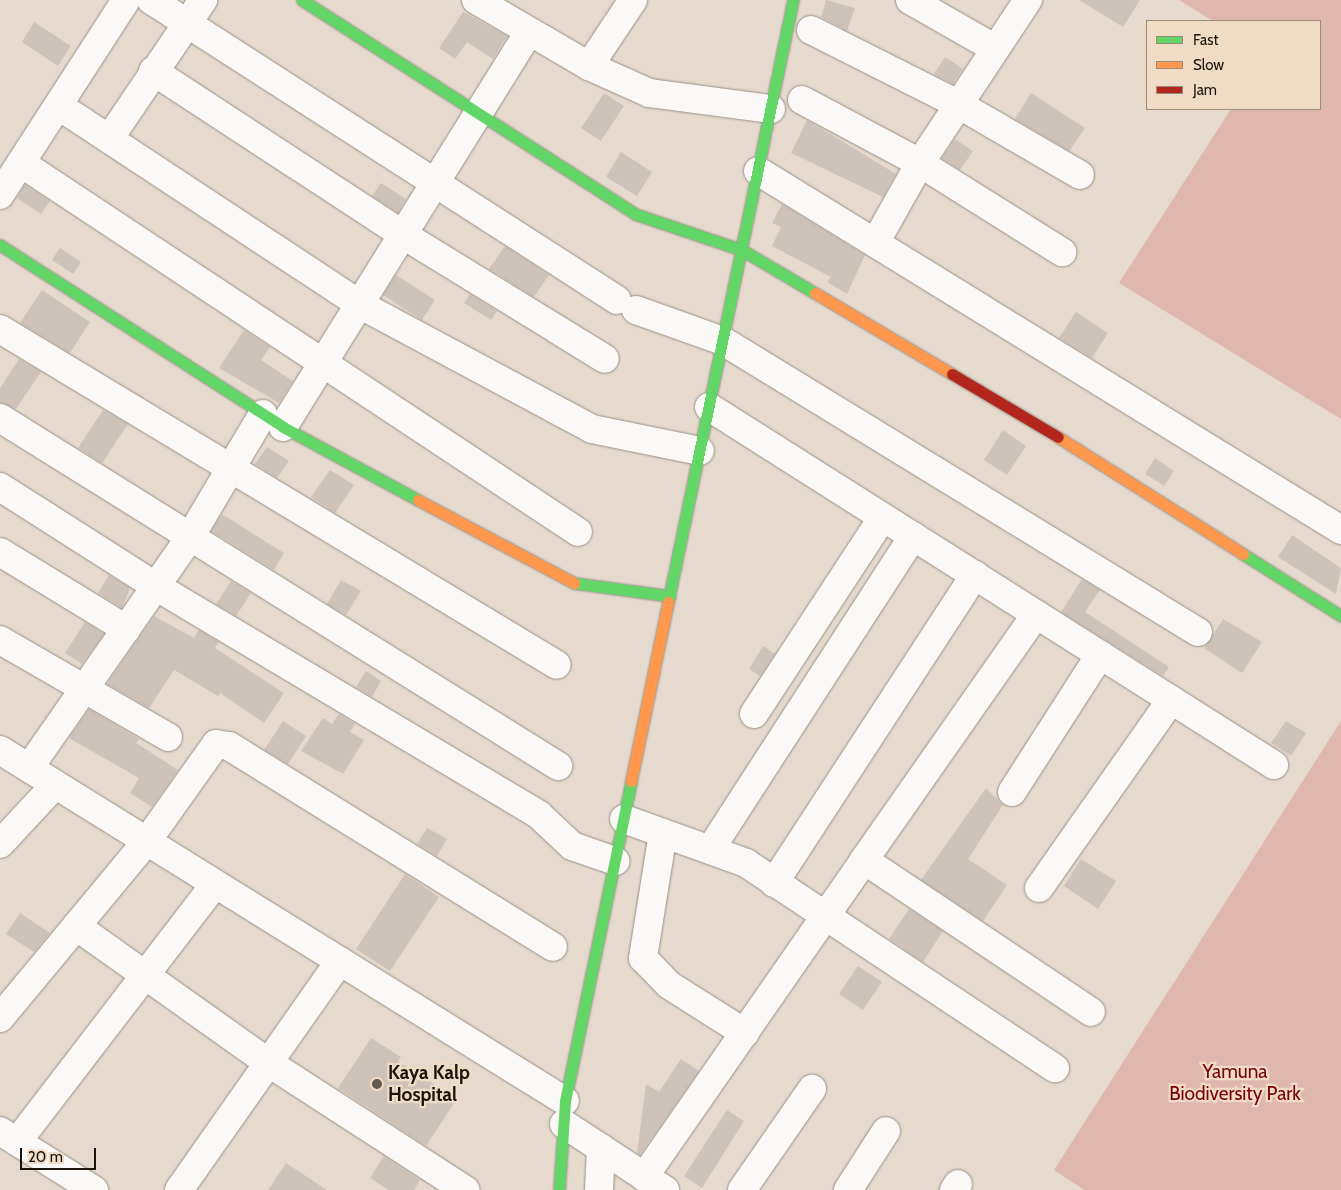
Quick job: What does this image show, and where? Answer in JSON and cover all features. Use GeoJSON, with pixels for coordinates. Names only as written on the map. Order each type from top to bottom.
{"type":"FeatureCollection","features":[{"type":"Feature","properties":{"kind":"street"},"geometry":{"type":"LineString","coordinates":[[0,195],[126,0]]}},
{"type":"Feature","properties":{"kind":"street"},"geometry":{"type":"LineString","coordinates":[[151,0],[627,305],[723,341],[1198,632]]}},
{"type":"Feature","properties":{"kind":"street"},"geometry":{"type":"LineString","coordinates":[[109,139],[153,71],[203,0]]}},
{"type":"Feature","properties":{"kind":"street"},"geometry":{"type":"LineString","coordinates":[[302,0],[639,215],[742,250],[1048,431],[1341,616]]}},
{"type":"Feature","properties":{"kind":"street"},"geometry":{"type":"LineString","coordinates":[[476,0],[528,33],[589,66],[660,94],[771,109]]}},
{"type":"Feature","properties":{"kind":"street"},"geometry":{"type":"LineString","coordinates":[[589,66],[633,0]]}},
{"type":"Feature","properties":{"kind":"street"},"geometry":{"type":"LineString","coordinates":[[559,1190],[564,1112],[794,0]]}},
{"type":"Feature","properties":{"kind":"street"},"geometry":{"type":"LineString","coordinates":[[910,0],[994,48]]}},
{"type":"Feature","properties":{"kind":"street"},"geometry":{"type":"LineString","coordinates":[[875,243],[920,164],[994,48],[1028,0]]}},
{"type":"Feature","properties":{"kind":"street"},"geometry":{"type":"LineString","coordinates":[[811,30],[958,104],[1080,175]]}},
{"type":"Feature","properties":{"kind":"street"},"geometry":{"type":"LineString","coordinates":[[29,768],[157,587],[190,537],[230,468],[322,363],[528,33]]}},
{"type":"Feature","properties":{"kind":"street"},"geometry":{"type":"LineString","coordinates":[[153,71],[402,234],[605,359]]}},
{"type":"Feature","properties":{"kind":"street"},"geometry":{"type":"LineString","coordinates":[[802,100],[920,164],[1062,252]]}},
{"type":"Feature","properties":{"kind":"street"},"geometry":{"type":"LineString","coordinates":[[59,106],[358,304],[597,431],[700,451]]}},
{"type":"Feature","properties":{"kind":"street"},"geometry":{"type":"LineString","coordinates":[[21,163],[578,532]]}},
{"type":"Feature","properties":{"kind":"street"},"geometry":{"type":"LineString","coordinates":[[758,171],[1341,530]]}},
{"type":"Feature","properties":{"kind":"street"},"geometry":{"type":"LineString","coordinates":[[0,245],[273,420],[574,583],[670,596]]}},
{"type":"Feature","properties":{"kind":"street"},"geometry":{"type":"LineString","coordinates":[[0,329],[557,665]]}},
{"type":"Feature","properties":{"kind":"street"},"geometry":{"type":"LineString","coordinates":[[710,407],[1274,765]]}},
{"type":"Feature","properties":{"kind":"street"},"geometry":{"type":"LineString","coordinates":[[0,418],[558,766]]}},
{"type":"Feature","properties":{"kind":"street"},"geometry":{"type":"LineString","coordinates":[[0,487],[157,587],[539,815],[572,846],[615,861]]}},
{"type":"Feature","properties":{"kind":"street"},"geometry":{"type":"LineString","coordinates":[[754,714],[883,517]]}},
{"type":"Feature","properties":{"kind":"street"},"geometry":{"type":"LineString","coordinates":[[710,850],[913,536]]}},
{"type":"Feature","properties":{"kind":"street"},"geometry":{"type":"LineString","coordinates":[[0,552],[126,629]]}},
{"type":"Feature","properties":{"kind":"street"},"geometry":{"type":"LineString","coordinates":[[774,883],[975,575]]}},
{"type":"Feature","properties":{"kind":"street"},"geometry":{"type":"LineString","coordinates":[[0,750],[340,961],[564,1112],[601,1148],[655,1184],[745,1033],[1036,614]]}},
{"type":"Feature","properties":{"kind":"street"},"geometry":{"type":"LineString","coordinates":[[0,640],[83,691],[168,737]]}},
{"type":"Feature","properties":{"kind":"street"},"geometry":{"type":"LineString","coordinates":[[1012,792],[1100,655]]}},
{"type":"Feature","properties":{"kind":"street"},"geometry":{"type":"LineString","coordinates":[[1039,888],[1172,700]]}},
{"type":"Feature","properties":{"kind":"street"},"geometry":{"type":"LineString","coordinates":[[1,1016],[147,841],[210,748],[223,743],[553,946]]}},
{"type":"Feature","properties":{"kind":"street"},"geometry":{"type":"LineString","coordinates":[[0,844],[56,785]]}},
{"type":"Feature","properties":{"kind":"street"},"geometry":{"type":"LineString","coordinates":[[624,819],[746,863],[774,883],[829,914],[1055,1068]]}},
{"type":"Feature","properties":{"kind":"street"},"geometry":{"type":"LineString","coordinates":[[663,833],[643,958],[669,985],[745,1033]]}},
{"type":"Feature","properties":{"kind":"street"},"geometry":{"type":"LineString","coordinates":[[864,860],[1091,1012]]}},
{"type":"Feature","properties":{"kind":"street"},"geometry":{"type":"LineString","coordinates":[[94,1190],[8,1137],[145,975],[215,884]]}},
{"type":"Feature","properties":{"kind":"street"},"geometry":{"type":"LineString","coordinates":[[76,926],[269,1063],[465,1190]]}},
{"type":"Feature","properties":{"kind":"street"},"geometry":{"type":"LineString","coordinates":[[179,1190],[340,961]]}},
{"type":"Feature","properties":{"kind":"street"},"geometry":{"type":"LineString","coordinates":[[742,1190],[812,1090]]}},
{"type":"Feature","properties":{"kind":"street"},"geometry":{"type":"LineString","coordinates":[[848,1190],[886,1132]]}},
{"type":"Feature","properties":{"kind":"street"},"geometry":{"type":"LineString","coordinates":[[599,1190],[601,1148]]}},
{"type":"Feature","properties":{"kind":"green space"},"geometry":{"type":"Polygon","coordinates":[[[1179,0],[1341,0],[1341,419],[1119,283],[1230,110],[1321,110],[1321,20],[1211,20],[1179,0]]]}},
{"type":"Feature","properties":{"kind":"green space","name":"Yamuna Biodiversity Park"},"geometry":{"type":"Polygon","coordinates":[[[1341,721],[1341,1190],[1084,1190],[1054,1170],[1341,721]]]}},
{"type":"Feature","properties":{"kind":"building"},"geometry":{"type":"Polygon","coordinates":[[[826,0],[855,8],[847,31],[821,17],[826,0]]]}},
{"type":"Feature","properties":{"kind":"building"},"geometry":{"type":"Polygon","coordinates":[[[1079,0],[1140,0],[1123,27],[1079,0]]]}},
{"type":"Feature","properties":{"kind":"building"},"geometry":{"type":"Polygon","coordinates":[[[463,12],[507,36],[493,59],[467,42],[455,59],[439,48],[463,12]]]}},
{"type":"Feature","properties":{"kind":"building"},"geometry":{"type":"Polygon","coordinates":[[[34,22],[71,46],[58,66],[22,42],[34,22]]]}},
{"type":"Feature","properties":{"kind":"building"},"geometry":{"type":"Polygon","coordinates":[[[945,57],[963,69],[953,84],[934,74],[945,57]]]}},
{"type":"Feature","properties":{"kind":"building"},"geometry":{"type":"Polygon","coordinates":[[[604,93],[624,106],[601,141],[581,128],[604,93]]]}},
{"type":"Feature","properties":{"kind":"building"},"geometry":{"type":"Polygon","coordinates":[[[1031,93],[1085,128],[1069,151],[1015,119],[1031,93]]]}},
{"type":"Feature","properties":{"kind":"building"},"geometry":{"type":"Polygon","coordinates":[[[807,120],[896,174],[883,197],[791,153],[807,120]]]}},
{"type":"Feature","properties":{"kind":"building"},"geometry":{"type":"Polygon","coordinates":[[[955,139],[973,151],[960,170],[942,158],[955,139]]]}},
{"type":"Feature","properties":{"kind":"building"},"geometry":{"type":"Polygon","coordinates":[[[621,152],[652,172],[637,196],[606,177],[621,152]]]}},
{"type":"Feature","properties":{"kind":"building"},"geometry":{"type":"Polygon","coordinates":[[[381,183],[406,199],[398,213],[372,196],[381,183]]]}},
{"type":"Feature","properties":{"kind":"building"},"geometry":{"type":"Polygon","coordinates":[[[25,185],[50,201],[41,214],[17,198],[25,185]]]}},
{"type":"Feature","properties":{"kind":"building"},"geometry":{"type":"Polygon","coordinates":[[[782,204],[865,255],[847,294],[827,282],[831,277],[772,246],[781,227],[772,223],[782,204]]]}},
{"type":"Feature","properties":{"kind":"building"},"geometry":{"type":"Polygon","coordinates":[[[505,246],[549,275],[534,297],[489,269],[505,246]]]}},
{"type":"Feature","properties":{"kind":"building"},"geometry":{"type":"Polygon","coordinates":[[[60,248],[81,262],[73,274],[52,260],[60,248]]]}},
{"type":"Feature","properties":{"kind":"building"},"geometry":{"type":"Polygon","coordinates":[[[396,275],[435,300],[422,320],[383,295],[396,275]]]}},
{"type":"Feature","properties":{"kind":"building"},"geometry":{"type":"Polygon","coordinates":[[[42,290],[90,322],[70,353],[20,323],[42,290]]]}},
{"type":"Feature","properties":{"kind":"building"},"geometry":{"type":"Polygon","coordinates":[[[470,294],[497,311],[491,320],[464,303],[470,294]]]}},
{"type":"Feature","properties":{"kind":"building"},"geometry":{"type":"Polygon","coordinates":[[[1076,312],[1108,333],[1092,358],[1059,338],[1076,312]]]}},
{"type":"Feature","properties":{"kind":"building"},"geometry":{"type":"Polygon","coordinates":[[[244,330],[270,347],[261,360],[293,381],[279,403],[219,368],[244,330]]]}},
{"type":"Feature","properties":{"kind":"building"},"geometry":{"type":"Polygon","coordinates":[[[19,359],[41,372],[16,409],[0,402],[0,388],[19,359]]]}},
{"type":"Feature","properties":{"kind":"building"},"geometry":{"type":"Polygon","coordinates":[[[103,410],[128,424],[102,463],[78,448],[103,410]]]}},
{"type":"Feature","properties":{"kind":"building"},"geometry":{"type":"Polygon","coordinates":[[[1003,430],[1026,446],[1007,475],[984,460],[1003,430]]]}},
{"type":"Feature","properties":{"kind":"building"},"geometry":{"type":"Polygon","coordinates":[[[267,447],[289,461],[277,478],[255,464],[267,447]]]}},
{"type":"Feature","properties":{"kind":"building"},"geometry":{"type":"Polygon","coordinates":[[[1155,458],[1174,471],[1164,486],[1145,474],[1155,458]]]}},
{"type":"Feature","properties":{"kind":"building"},"geometry":{"type":"Polygon","coordinates":[[[330,470],[354,485],[335,513],[311,497],[330,470]]]}},
{"type":"Feature","properties":{"kind":"building"},"geometry":{"type":"Polygon","coordinates":[[[222,514],[284,553],[274,570],[211,531],[222,514]]]}},
{"type":"Feature","properties":{"kind":"building"},"geometry":{"type":"Polygon","coordinates":[[[1292,535],[1341,568],[1336,594],[1278,557],[1292,535]]]}},
{"type":"Feature","properties":{"kind":"building"},"geometry":{"type":"Polygon","coordinates":[[[109,575],[130,588],[122,608],[98,593],[109,575]]]}},
{"type":"Feature","properties":{"kind":"building"},"geometry":{"type":"Polygon","coordinates":[[[1082,579],[1100,590],[1085,612],[1169,667],[1163,676],[1061,612],[1082,579]]]}},
{"type":"Feature","properties":{"kind":"building"},"geometry":{"type":"Polygon","coordinates":[[[341,580],[361,591],[346,615],[327,604],[341,580]]]}},
{"type":"Feature","properties":{"kind":"building"},"geometry":{"type":"Polygon","coordinates":[[[231,581],[251,593],[236,616],[216,604],[231,581]]]}},
{"type":"Feature","properties":{"kind":"building"},"geometry":{"type":"Polygon","coordinates":[[[154,616],[194,638],[199,630],[219,642],[215,648],[284,693],[264,723],[220,693],[218,696],[174,670],[149,708],[107,684],[154,616]]]}},
{"type":"Feature","properties":{"kind":"building"},"geometry":{"type":"Polygon","coordinates":[[[1223,619],[1262,642],[1242,673],[1204,648],[1223,619]]]}},
{"type":"Feature","properties":{"kind":"building"},"geometry":{"type":"Polygon","coordinates":[[[85,622],[104,634],[82,664],[65,653],[85,622]]]}},
{"type":"Feature","properties":{"kind":"building"},"geometry":{"type":"Polygon","coordinates":[[[763,646],[775,654],[760,676],[749,669],[763,646]]]}},
{"type":"Feature","properties":{"kind":"building"},"geometry":{"type":"Polygon","coordinates":[[[366,671],[381,681],[372,697],[356,687],[366,671]]]}},
{"type":"Feature","properties":{"kind":"building"},"geometry":{"type":"Polygon","coordinates":[[[89,709],[139,739],[136,743],[178,770],[152,807],[130,793],[139,778],[69,738],[89,709]]]}},
{"type":"Feature","properties":{"kind":"building"},"geometry":{"type":"Polygon","coordinates":[[[339,714],[355,724],[350,732],[364,740],[343,774],[301,751],[323,718],[332,724],[339,714]]]}},
{"type":"Feature","properties":{"kind":"building"},"geometry":{"type":"Polygon","coordinates":[[[283,721],[306,736],[288,764],[264,750],[283,721]]]}},
{"type":"Feature","properties":{"kind":"building"},"geometry":{"type":"Polygon","coordinates":[[[1286,721],[1306,733],[1291,756],[1271,743],[1286,721]]]}},
{"type":"Feature","properties":{"kind":"building"},"geometry":{"type":"Polygon","coordinates":[[[986,788],[1003,805],[968,859],[1007,885],[983,921],[921,880],[986,788]]]}},
{"type":"Feature","properties":{"kind":"building"},"geometry":{"type":"Polygon","coordinates":[[[427,828],[447,839],[437,856],[417,844],[427,828]]]}},
{"type":"Feature","properties":{"kind":"building"},"geometry":{"type":"Polygon","coordinates":[[[1081,859],[1116,881],[1098,909],[1064,886],[1081,859]]]}},
{"type":"Feature","properties":{"kind":"building"},"geometry":{"type":"Polygon","coordinates":[[[405,874],[439,897],[390,971],[356,949],[405,874]]]}},
{"type":"Feature","properties":{"kind":"building"},"geometry":{"type":"Polygon","coordinates":[[[909,909],[943,931],[923,962],[889,939],[909,909]]]}},
{"type":"Feature","properties":{"kind":"building"},"geometry":{"type":"Polygon","coordinates":[[[20,913],[50,933],[34,952],[6,934],[20,913]]]}},
{"type":"Feature","properties":{"kind":"building"},"geometry":{"type":"Polygon","coordinates":[[[858,966],[882,982],[863,1010],[839,994],[858,966]]]}},
{"type":"Feature","properties":{"kind":"building"},"geometry":{"type":"Polygon","coordinates":[[[371,1038],[401,1057],[398,1061],[457,1099],[426,1146],[338,1088],[371,1038]]]}},
{"type":"Feature","properties":{"kind":"building"},"geometry":{"type":"Polygon","coordinates":[[[681,1059],[699,1071],[640,1155],[637,1153],[646,1084],[659,1092],[681,1059]]]}},
{"type":"Feature","properties":{"kind":"building"},"geometry":{"type":"Polygon","coordinates":[[[727,1110],[744,1121],[702,1188],[684,1176],[727,1110]]]}},
{"type":"Feature","properties":{"kind":"building"},"geometry":{"type":"Polygon","coordinates":[[[384,1156],[420,1180],[414,1190],[388,1190],[370,1178],[384,1156]]]}},
{"type":"Feature","properties":{"kind":"building"},"geometry":{"type":"Polygon","coordinates":[[[286,1163],[327,1190],[268,1190],[286,1163]]]}},
{"type":"Feature","properties":{"kind":"traffic: fast"},"geometry":{"type":"LineString","coordinates":[[302,0],[635,214],[742,250],[815,293]]}},
{"type":"Feature","properties":{"kind":"traffic: fast"},"geometry":{"type":"LineString","coordinates":[[668,602],[793,0]]}},
{"type":"Feature","properties":{"kind":"traffic: fast"},"geometry":{"type":"LineString","coordinates":[[0,245],[283,427],[418,500]]}},
{"type":"Feature","properties":{"kind":"traffic: fast"},"geometry":{"type":"LineString","coordinates":[[1243,554],[1341,616]]}},
{"type":"Feature","properties":{"kind":"traffic: fast"},"geometry":{"type":"LineString","coordinates":[[574,583],[670,596]]}},
{"type":"Feature","properties":{"kind":"traffic: fast"},"geometry":{"type":"LineString","coordinates":[[559,1190],[565,1101],[631,781]]}},
{"type":"Feature","properties":{"kind":"traffic: slow"},"geometry":{"type":"LineString","coordinates":[[815,293],[952,374]]}},
{"type":"Feature","properties":{"kind":"traffic: slow"},"geometry":{"type":"LineString","coordinates":[[1058,437],[1243,554]]}},
{"type":"Feature","properties":{"kind":"traffic: slow"},"geometry":{"type":"LineString","coordinates":[[418,500],[574,583]]}},
{"type":"Feature","properties":{"kind":"traffic: slow"},"geometry":{"type":"LineString","coordinates":[[631,781],[668,602]]}},
{"type":"Feature","properties":{"kind":"traffic: jam"},"geometry":{"type":"LineString","coordinates":[[952,374],[1058,437]]}},
{"type":"Feature","properties":{"kind":"place","name":"Kaya Kalp Hospital"},"geometry":{"type":"Point","coordinates":[377,1084]}}]}
